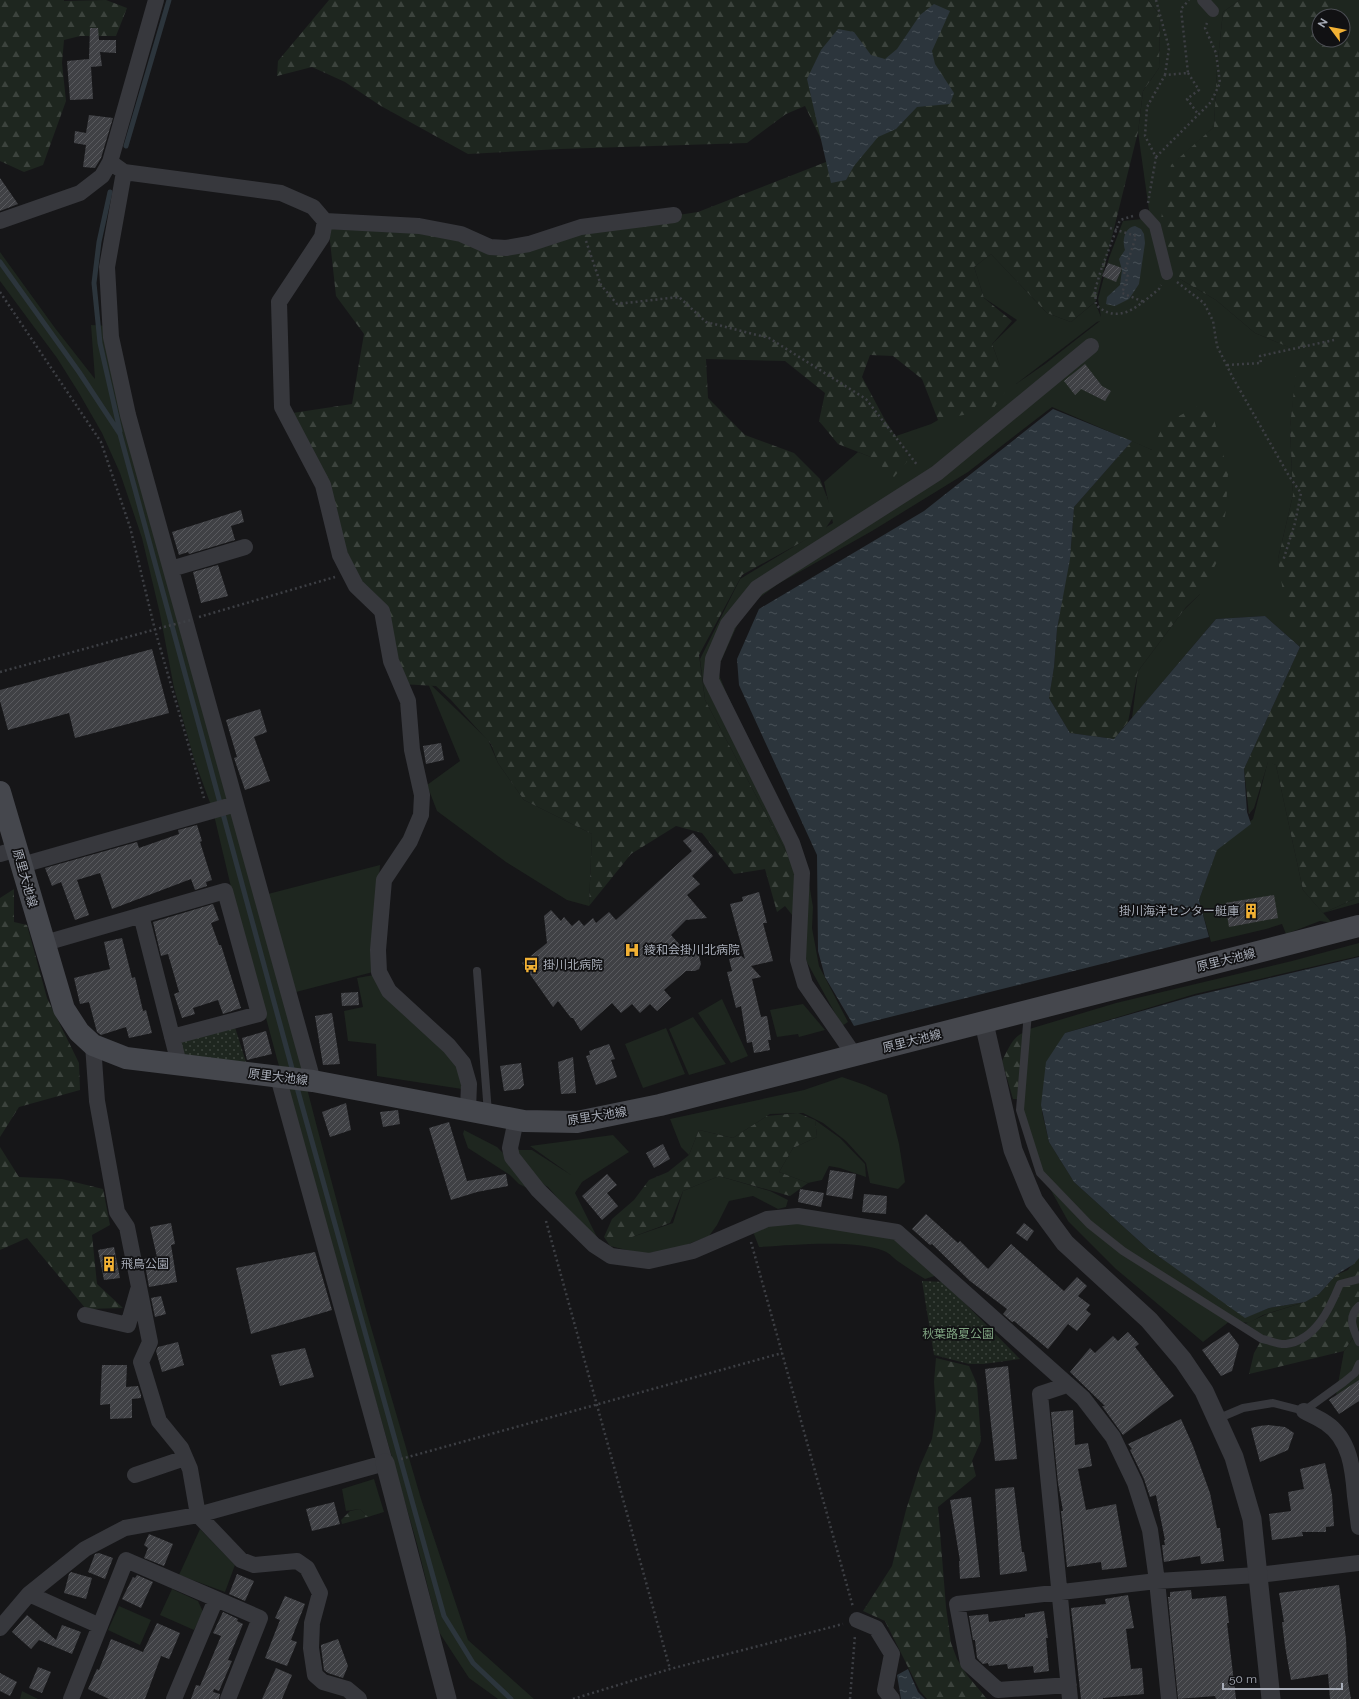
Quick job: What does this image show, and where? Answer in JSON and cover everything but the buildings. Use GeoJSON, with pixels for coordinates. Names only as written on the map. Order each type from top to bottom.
{"type":"FeatureCollection","features":[{"type":"Feature","properties":{"kind":"main road","name":"原里大池線"},"geometry":{"type":"LineString","coordinates":[[0,792],[13,856],[44,943],[64,1009],[79,1032],[93,1045],[126,1058],[311,1081],[516,1120],[562,1122],[584,1120],[660,1105],[1359,926]]}},
{"type":"Feature","properties":{"kind":"street"},"geometry":{"type":"LineString","coordinates":[[156,0],[117,167],[107,267],[111,337],[128,415],[171,569],[192,620],[235,804],[311,1081]]}},
{"type":"Feature","properties":{"kind":"street"},"geometry":{"type":"LineString","coordinates":[[1203,0],[1213,11]]}},
{"type":"Feature","properties":{"kind":"street"},"geometry":{"type":"LineString","coordinates":[[0,221],[80,193],[102,176],[117,167],[281,192],[313,207],[325,221],[419,226],[461,234],[490,247],[506,248],[529,244],[581,227],[674,215]]}},
{"type":"Feature","properties":{"kind":"street"},"geometry":{"type":"LineString","coordinates":[[1145,215],[1155,226],[1167,274]]}},
{"type":"Feature","properties":{"kind":"street"},"geometry":{"type":"LineString","coordinates":[[325,221],[322,237],[279,302],[282,407],[323,485],[340,555],[356,586],[382,611],[391,661],[408,701],[412,750],[422,795],[421,815],[410,841],[384,880],[378,950],[379,972],[389,991],[449,1046],[463,1063],[478,1112]]}},
{"type":"Feature","properties":{"kind":"street"},"geometry":{"type":"LineString","coordinates":[[855,1056],[806,984],[798,960],[802,873],[792,843],[711,680],[713,658],[728,624],[757,588],[937,473],[1091,346]]}},
{"type":"Feature","properties":{"kind":"street"},"geometry":{"type":"LineString","coordinates":[[171,569],[245,547]]}},
{"type":"Feature","properties":{"kind":"street"},"geometry":{"type":"LineString","coordinates":[[13,856],[212,811],[235,804]]}},
{"type":"Feature","properties":{"kind":"street"},"geometry":{"type":"LineString","coordinates":[[44,943],[225,891],[259,1014],[172,1036]]}},
{"type":"Feature","properties":{"kind":"street"},"geometry":{"type":"LineString","coordinates":[[141,915],[178,1064]]}},
{"type":"Feature","properties":{"kind":"street"},"geometry":{"type":"LineString","coordinates":[[984,1023],[1013,1150],[1034,1201],[1065,1243],[1149,1320],[1183,1360],[1204,1391],[1234,1457],[1252,1519],[1271,1699]]}},
{"type":"Feature","properties":{"kind":"street"},"geometry":{"type":"LineString","coordinates":[[93,1045],[98,1101],[117,1212],[127,1227],[150,1342],[141,1362],[159,1421],[180,1446],[190,1469],[198,1515],[241,1560],[254,1565],[297,1561],[307,1568],[320,1593],[312,1623],[311,1648],[316,1675],[323,1682],[348,1689],[359,1699]]}},
{"type":"Feature","properties":{"kind":"street"},"geometry":{"type":"LineString","coordinates":[[282,1078],[393,1461],[447,1699]]}},
{"type":"Feature","properties":{"kind":"street"},"geometry":{"type":"LineString","coordinates":[[516,1120],[510,1148],[512,1157],[538,1190],[594,1245],[611,1256],[649,1261],[693,1251],[767,1219],[798,1216],[897,1232],[1083,1398],[1113,1437],[1135,1483],[1150,1530],[1157,1581],[1169,1699]]}},
{"type":"Feature","properties":{"kind":"street"},"geometry":{"type":"LineString","coordinates":[[86,1315],[128,1325],[139,1287]]}},
{"type":"Feature","properties":{"kind":"street"},"geometry":{"type":"LineString","coordinates":[[1067,1384],[1040,1394],[1059,1592],[1069,1692],[998,1690],[968,1663],[957,1604],[1059,1592],[1157,1581],[1258,1575],[1359,1563]]}},
{"type":"Feature","properties":{"kind":"street"},"geometry":{"type":"LineString","coordinates":[[1304,1411],[1327,1423],[1343,1440],[1353,1468],[1357,1493],[1359,1527]]}},
{"type":"Feature","properties":{"kind":"street"},"geometry":{"type":"LineString","coordinates":[[135,1475],[185,1458]]}},
{"type":"Feature","properties":{"kind":"street"},"geometry":{"type":"LineString","coordinates":[[0,1628],[29,1594],[85,1549],[124,1528],[198,1515],[393,1461]]}},
{"type":"Feature","properties":{"kind":"street"},"geometry":{"type":"LineString","coordinates":[[70,1699],[126,1560],[260,1618],[228,1699]]}},
{"type":"Feature","properties":{"kind":"street"},"geometry":{"type":"LineString","coordinates":[[29,1594],[100,1626]]}},
{"type":"Feature","properties":{"kind":"street"},"geometry":{"type":"LineString","coordinates":[[174,1699],[216,1599]]}},
{"type":"Feature","properties":{"kind":"street"},"geometry":{"type":"LineString","coordinates":[[856,1620],[876,1628],[892,1654],[885,1690],[892,1699]]}},
{"type":"Feature","properties":{"kind":"lane"},"geometry":{"type":"LineString","coordinates":[[477,971],[478,1112]]}},
{"type":"Feature","properties":{"kind":"lane"},"geometry":{"type":"LineString","coordinates":[[1028,1012],[1021,1112],[1040,1173],[1089,1224],[1123,1251],[1262,1339],[1285,1344],[1305,1337],[1326,1315],[1340,1284],[1359,1279]]}},
{"type":"Feature","properties":{"kind":"lane"},"geometry":{"type":"LineString","coordinates":[[1359,1306],[1353,1312],[1352,1327],[1359,1342]]}},
{"type":"Feature","properties":{"kind":"lane"},"geometry":{"type":"LineString","coordinates":[[1217,1419],[1243,1408],[1273,1404],[1304,1411],[1355,1373],[1359,1364]]}},
{"type":"Feature","properties":{"kind":"path"},"geometry":{"type":"LineString","coordinates":[[1156,0],[1169,48],[1165,75],[1147,107],[1145,136],[1156,157]]}},
{"type":"Feature","properties":{"kind":"path"},"geometry":{"type":"LineString","coordinates":[[1189,0],[1181,9],[1188,73],[1199,90],[1187,99],[1198,114]]}},
{"type":"Feature","properties":{"kind":"path"},"geometry":{"type":"LineString","coordinates":[[1213,11],[1205,28],[1216,53],[1220,82],[1210,102],[1156,157],[1145,215],[1128,216],[1120,220],[1095,290],[1096,305],[1104,311],[1118,315],[1135,309],[1159,289],[1167,274],[1204,303],[1213,321],[1217,346],[1289,476],[1301,493],[1295,523],[1283,561]]}},
{"type":"Feature","properties":{"kind":"path"},"geometry":{"type":"LineString","coordinates":[[1165,75],[1188,73]]}},
{"type":"Feature","properties":{"kind":"path"},"geometry":{"type":"LineString","coordinates":[[581,227],[601,285],[618,304],[679,297],[706,322],[769,338],[866,399],[928,479]]}},
{"type":"Feature","properties":{"kind":"path"},"geometry":{"type":"LineString","coordinates":[[1110,228],[1136,236],[1124,274],[1128,276],[1122,293],[1144,302]]}},
{"type":"Feature","properties":{"kind":"path"},"geometry":{"type":"LineString","coordinates":[[0,292],[101,442],[130,528],[155,630],[212,811]]}},
{"type":"Feature","properties":{"kind":"path"},"geometry":{"type":"LineString","coordinates":[[1227,365],[1261,363],[1260,356],[1334,340]]}},
{"type":"Feature","properties":{"kind":"path"},"geometry":{"type":"LineString","coordinates":[[0,672],[192,620],[349,573]]}},
{"type":"Feature","properties":{"kind":"path"},"geometry":{"type":"LineString","coordinates":[[546,1221],[670,1670]]}},
{"type":"Feature","properties":{"kind":"path"},"geometry":{"type":"LineString","coordinates":[[747,1228],[856,1620],[850,1699]]}},
{"type":"Feature","properties":{"kind":"path"},"geometry":{"type":"LineString","coordinates":[[393,1461],[782,1353]]}},
{"type":"Feature","properties":{"kind":"path"},"geometry":{"type":"LineString","coordinates":[[573,1699],[670,1670],[856,1620]]}},
{"type":"Feature","properties":{"kind":"green space"},"geometry":{"type":"Polygon","coordinates":[[[0,0],[106,0],[127,8],[116,36],[80,36],[64,40],[62,63],[66,101],[43,165],[24,172],[0,161],[0,0]]]}},
{"type":"Feature","properties":{"kind":"green space"},"geometry":{"type":"Polygon","coordinates":[[[329,0],[1148,0],[1160,16],[1159,68],[1143,91],[1138,132],[1096,301],[1071,322],[1047,313],[991,254],[974,267],[984,298],[1012,321],[992,344],[1000,366],[1005,392],[993,409],[938,420],[922,379],[893,356],[870,355],[862,377],[885,420],[910,458],[894,477],[871,457],[838,444],[819,421],[825,393],[785,361],[706,359],[708,398],[745,435],[794,453],[820,479],[834,516],[825,529],[742,575],[699,655],[705,700],[793,865],[793,916],[785,906],[777,912],[765,869],[734,874],[702,833],[676,826],[631,854],[589,906],[592,834],[524,800],[498,763],[491,744],[451,700],[436,686],[401,684],[380,609],[356,586],[322,483],[286,414],[352,404],[364,334],[336,296],[328,223],[358,224],[484,244],[698,212],[831,160],[805,106],[786,114],[747,143],[560,149],[468,154],[381,106],[345,82],[312,67],[277,76],[278,61],[329,0]]]}},
{"type":"Feature","properties":{"kind":"green space"},"geometry":{"type":"Polygon","coordinates":[[[1148,0],[1240,0],[1223,12],[1217,69],[1214,127],[1171,166],[1180,279],[1216,300],[1255,333],[1299,351],[1290,427],[1293,495],[1278,559],[1300,647],[1265,616],[1216,619],[1132,718],[1138,671],[1183,611],[1200,594],[1152,450],[1052,407],[968,472],[872,531],[778,584],[745,608],[717,670],[806,865],[813,907],[812,928],[819,966],[848,1022],[842,1026],[792,935],[793,865],[705,700],[700,659],[740,579],[833,523],[824,482],[858,452],[871,457],[910,458],[896,436],[931,424],[938,420],[1000,366],[992,344],[1017,320],[984,298],[974,267],[991,254],[1047,313],[1071,322],[1095,302],[1101,317],[1098,299],[1109,258],[1123,221],[1142,219],[1152,232],[1138,132],[1143,91],[1159,68],[1160,16],[1148,0]],[[1100,321],[1016,384],[1045,364],[1100,321]]]}},
{"type":"Feature","properties":{"kind":"green space"},"geometry":{"type":"Polygon","coordinates":[[[1240,0],[1334,0],[1338,8],[1311,8],[1311,48],[1351,48],[1351,36],[1359,53],[1359,897],[1323,913],[1303,890],[1276,765],[1268,762],[1254,808],[1249,814],[1244,769],[1300,647],[1284,599],[1278,559],[1293,495],[1290,427],[1298,351],[1255,333],[1216,300],[1180,279],[1160,224],[1171,165],[1214,127],[1217,69],[1223,12],[1240,0]]]}},
{"type":"Feature","properties":{"kind":"green space"},"geometry":{"type":"Polygon","coordinates":[[[1332,0],[1359,0],[1359,55],[1351,39],[1351,8],[1336,8],[1332,0]]]}},
{"type":"Feature","properties":{"kind":"green space"},"geometry":{"type":"Polygon","coordinates":[[[0,252],[55,328],[95,379],[91,325],[110,326],[318,1131],[366,1310],[421,1499],[468,1640],[534,1699],[498,1699],[469,1678],[439,1632],[417,1544],[277,1059],[231,887],[213,811],[194,759],[174,688],[160,614],[142,538],[120,473],[102,433],[57,358],[0,281],[0,252]]]}},
{"type":"Feature","properties":{"kind":"green space"},"geometry":{"type":"Polygon","coordinates":[[[1209,400],[1228,473],[1226,509],[1219,558],[1200,594],[1186,607],[1138,671],[1128,722],[1114,739],[1070,733],[1049,698],[1054,667],[1057,629],[1071,547],[1074,507],[1132,441],[1152,450],[1164,424],[1209,400]]]}},
{"type":"Feature","properties":{"kind":"green space"},"geometry":{"type":"Polygon","coordinates":[[[427,681],[488,740],[498,763],[524,800],[592,834],[589,906],[567,900],[506,862],[437,811],[427,785],[460,761],[427,681]]]}},
{"type":"Feature","properties":{"kind":"green space"},"geometry":{"type":"Polygon","coordinates":[[[1268,761],[1276,765],[1303,890],[1332,923],[1320,921],[1286,934],[1282,924],[1211,942],[1199,900],[1217,849],[1253,819],[1268,761]]]}},
{"type":"Feature","properties":{"kind":"green space"},"geometry":{"type":"Polygon","coordinates":[[[380,865],[373,972],[296,992],[268,894],[380,865]]]}},
{"type":"Feature","properties":{"kind":"green space"},"geometry":{"type":"Polygon","coordinates":[[[14,889],[14,922],[27,925],[47,998],[79,1063],[80,1090],[19,1107],[0,1137],[0,898],[14,889]]]}},
{"type":"Feature","properties":{"kind":"green space"},"geometry":{"type":"Polygon","coordinates":[[[1359,897],[1359,903],[1323,913],[1359,897]]]}},
{"type":"Feature","properties":{"kind":"green space"},"geometry":{"type":"Polygon","coordinates":[[[1359,943],[1359,956],[1195,994],[1065,1033],[1042,1112],[1049,1142],[1074,1182],[1147,1248],[1245,1317],[1269,1308],[1305,1302],[1263,1315],[1249,1323],[1230,1321],[1203,1342],[1116,1269],[1068,1221],[1043,1176],[1021,1112],[1026,1030],[1116,1003],[1292,961],[1359,943]]]}},
{"type":"Feature","properties":{"kind":"green space"},"geometry":{"type":"Polygon","coordinates":[[[374,975],[459,1068],[462,1089],[377,1076],[376,1044],[348,1041],[344,1011],[363,1007],[357,978],[374,975]]]}},
{"type":"Feature","properties":{"kind":"green space"},"geometry":{"type":"Polygon","coordinates":[[[722,999],[748,1056],[731,1063],[698,1013],[722,999]]]}},
{"type":"Feature","properties":{"kind":"green space"},"geometry":{"type":"Polygon","coordinates":[[[803,1004],[825,1030],[799,1037],[798,1034],[777,1037],[770,1010],[803,1004]]]}},
{"type":"Feature","properties":{"kind":"green space"},"geometry":{"type":"Polygon","coordinates":[[[693,1017],[726,1064],[689,1075],[669,1029],[693,1017]]]}},
{"type":"Feature","properties":{"kind":"green space"},"geometry":{"type":"Polygon","coordinates":[[[233,1021],[246,1062],[177,1056],[172,1037],[233,1021]]]}},
{"type":"Feature","properties":{"kind":"green space"},"geometry":{"type":"Polygon","coordinates":[[[666,1028],[685,1074],[643,1088],[625,1044],[666,1028]]]}},
{"type":"Feature","properties":{"kind":"green space"},"geometry":{"type":"Polygon","coordinates":[[[1024,1033],[1017,1099],[1013,1099],[1002,1061],[1014,1040],[1020,1034],[1024,1033]]]}},
{"type":"Feature","properties":{"kind":"green space"},"geometry":{"type":"Polygon","coordinates":[[[842,1077],[887,1095],[899,1144],[905,1182],[898,1189],[870,1183],[866,1163],[846,1141],[823,1123],[803,1113],[770,1114],[733,1138],[699,1130],[689,1155],[681,1147],[670,1119],[804,1090],[842,1077]]]}},
{"type":"Feature","properties":{"kind":"green space"},"geometry":{"type":"Polygon","coordinates":[[[798,1113],[815,1120],[817,1137],[793,1148],[779,1172],[808,1183],[790,1196],[719,1176],[683,1191],[670,1223],[632,1237],[604,1237],[612,1219],[634,1200],[649,1180],[668,1172],[689,1155],[699,1130],[733,1138],[767,1116],[798,1113]]]}},
{"type":"Feature","properties":{"kind":"green space"},"geometry":{"type":"Polygon","coordinates":[[[815,1120],[840,1138],[865,1164],[866,1177],[840,1168],[829,1166],[822,1180],[808,1183],[779,1172],[793,1148],[817,1137],[815,1120]]]}},
{"type":"Feature","properties":{"kind":"green space"},"geometry":{"type":"Polygon","coordinates":[[[464,1130],[497,1147],[507,1157],[531,1190],[519,1184],[510,1175],[468,1148],[463,1134],[464,1130]]]}},
{"type":"Feature","properties":{"kind":"green space"},"geometry":{"type":"Polygon","coordinates":[[[613,1135],[629,1152],[582,1182],[575,1193],[598,1239],[582,1227],[548,1187],[542,1184],[520,1160],[518,1150],[532,1150],[571,1175],[530,1146],[613,1135]]]}},
{"type":"Feature","properties":{"kind":"green space"},"geometry":{"type":"Polygon","coordinates":[[[0,1147],[19,1177],[62,1179],[103,1189],[110,1225],[92,1235],[97,1284],[123,1308],[86,1309],[27,1238],[0,1250],[0,1147]]]}},
{"type":"Feature","properties":{"kind":"green space"},"geometry":{"type":"Polygon","coordinates":[[[719,1176],[770,1191],[788,1200],[786,1207],[778,1209],[753,1196],[729,1201],[717,1225],[709,1236],[676,1249],[643,1254],[610,1246],[604,1237],[632,1237],[673,1223],[683,1191],[719,1176]]]}},
{"type":"Feature","properties":{"kind":"green space"},"geometry":{"type":"Polygon","coordinates":[[[798,1218],[894,1235],[938,1275],[925,1279],[886,1252],[871,1247],[840,1244],[806,1244],[759,1247],[752,1229],[798,1218]]]}},
{"type":"Feature","properties":{"kind":"green space"},"geometry":{"type":"Polygon","coordinates":[[[1359,1255],[1359,1329],[1344,1351],[1249,1374],[1254,1353],[1262,1339],[1241,1326],[1267,1314],[1302,1303],[1319,1294],[1336,1275],[1348,1270],[1359,1255]]]}},
{"type":"Feature","properties":{"kind":"green space","name":"秋葉路夏公園"},"geometry":{"type":"Polygon","coordinates":[[[922,1281],[944,1282],[1020,1359],[984,1364],[969,1364],[934,1355],[922,1281]]]}},
{"type":"Feature","properties":{"kind":"green space"},"geometry":{"type":"Polygon","coordinates":[[[1359,1330],[1359,1382],[1336,1395],[1344,1351],[1359,1330]]]}},
{"type":"Feature","properties":{"kind":"green space"},"geometry":{"type":"Polygon","coordinates":[[[936,1358],[969,1366],[977,1384],[981,1441],[972,1461],[976,1476],[938,1507],[946,1607],[951,1643],[957,1659],[967,1675],[987,1699],[927,1699],[920,1691],[885,1621],[863,1611],[892,1566],[906,1510],[920,1466],[932,1439],[936,1411],[934,1382],[936,1358]]]}},
{"type":"Feature","properties":{"kind":"green space"},"geometry":{"type":"Polygon","coordinates":[[[374,1479],[384,1512],[368,1517],[360,1509],[346,1511],[342,1489],[374,1479]]]}},
{"type":"Feature","properties":{"kind":"green space"},"geometry":{"type":"Polygon","coordinates":[[[360,1509],[368,1517],[342,1524],[341,1520],[350,1511],[360,1509]]]}},
{"type":"Feature","properties":{"kind":"green space"},"geometry":{"type":"Polygon","coordinates":[[[200,1529],[235,1565],[225,1592],[179,1575],[200,1529]]]}},
{"type":"Feature","properties":{"kind":"green space"},"geometry":{"type":"Polygon","coordinates":[[[172,1589],[198,1601],[203,1612],[194,1630],[160,1615],[172,1589]]]}},
{"type":"Feature","properties":{"kind":"green space"},"geometry":{"type":"Polygon","coordinates":[[[119,1606],[151,1620],[140,1645],[108,1630],[119,1606]]]}},
{"type":"Feature","properties":{"kind":"green space"},"geometry":{"type":"Polygon","coordinates":[[[22,1691],[38,1699],[20,1699],[22,1691]]]}},
{"type":"Feature","properties":{"kind":"water"},"geometry":{"type":"Polygon","coordinates":[[[934,4],[950,11],[932,51],[935,64],[954,93],[950,104],[917,107],[896,129],[878,137],[854,166],[846,180],[831,183],[807,79],[821,50],[838,29],[854,32],[871,55],[885,59],[897,49],[920,15],[934,4]]]}},
{"type":"Feature","properties":{"kind":"water"},"geometry":{"type":"Polygon","coordinates":[[[1135,226],[1141,229],[1144,234],[1145,243],[1139,284],[1129,299],[1115,306],[1106,304],[1107,297],[1120,285],[1122,270],[1119,259],[1125,250],[1125,235],[1128,229],[1135,226]]]}},
{"type":"Feature","properties":{"kind":"water"},"geometry":{"type":"Polygon","coordinates":[[[1053,409],[1132,441],[1074,507],[1070,559],[1057,629],[1054,667],[1049,698],[1070,733],[1114,739],[1216,619],[1265,616],[1300,647],[1244,769],[1247,812],[1251,824],[1217,850],[1199,900],[1209,937],[854,1026],[825,977],[818,951],[817,855],[739,685],[737,659],[759,609],[924,511],[1053,409]]]}},
{"type":"Feature","properties":{"kind":"water"},"geometry":{"type":"Polygon","coordinates":[[[1359,957],[1359,1258],[1354,1264],[1336,1275],[1319,1294],[1305,1302],[1269,1308],[1245,1318],[1147,1248],[1074,1182],[1049,1142],[1041,1105],[1046,1062],[1065,1033],[1194,996],[1359,957]]]}},
{"type":"Feature","properties":{"kind":"water"},"geometry":{"type":"Polygon","coordinates":[[[908,1669],[918,1692],[925,1699],[901,1699],[897,1675],[908,1669]]]}},
{"type":"Feature","properties":{"kind":"waterway"},"geometry":{"type":"LineString","coordinates":[[126,146],[169,0]]}},
{"type":"Feature","properties":{"kind":"waterway"},"geometry":{"type":"LineString","coordinates":[[110,192],[99,242],[94,283],[100,343],[120,431]]}},
{"type":"Feature","properties":{"kind":"waterway"},"geometry":{"type":"LineString","coordinates":[[0,262],[79,372],[120,434],[293,1072]]}},
{"type":"Feature","properties":{"kind":"waterway"},"geometry":{"type":"LineString","coordinates":[[296,1084],[444,1616],[473,1663],[511,1699]]}},
{"type":"Feature","properties":{"kind":"place","name":"掛川海洋センター艇庫"},"geometry":{"type":"Point","coordinates":[1251,911]}},
{"type":"Feature","properties":{"kind":"place","name":"綾和会掛川北病院"},"geometry":{"type":"Point","coordinates":[632,950]}},
{"type":"Feature","properties":{"kind":"place","name":"掛川北病院"},"geometry":{"type":"Point","coordinates":[531,965]}},
{"type":"Feature","properties":{"kind":"place","name":"飛鳥公園"},"geometry":{"type":"Point","coordinates":[109,1264]}}]}
